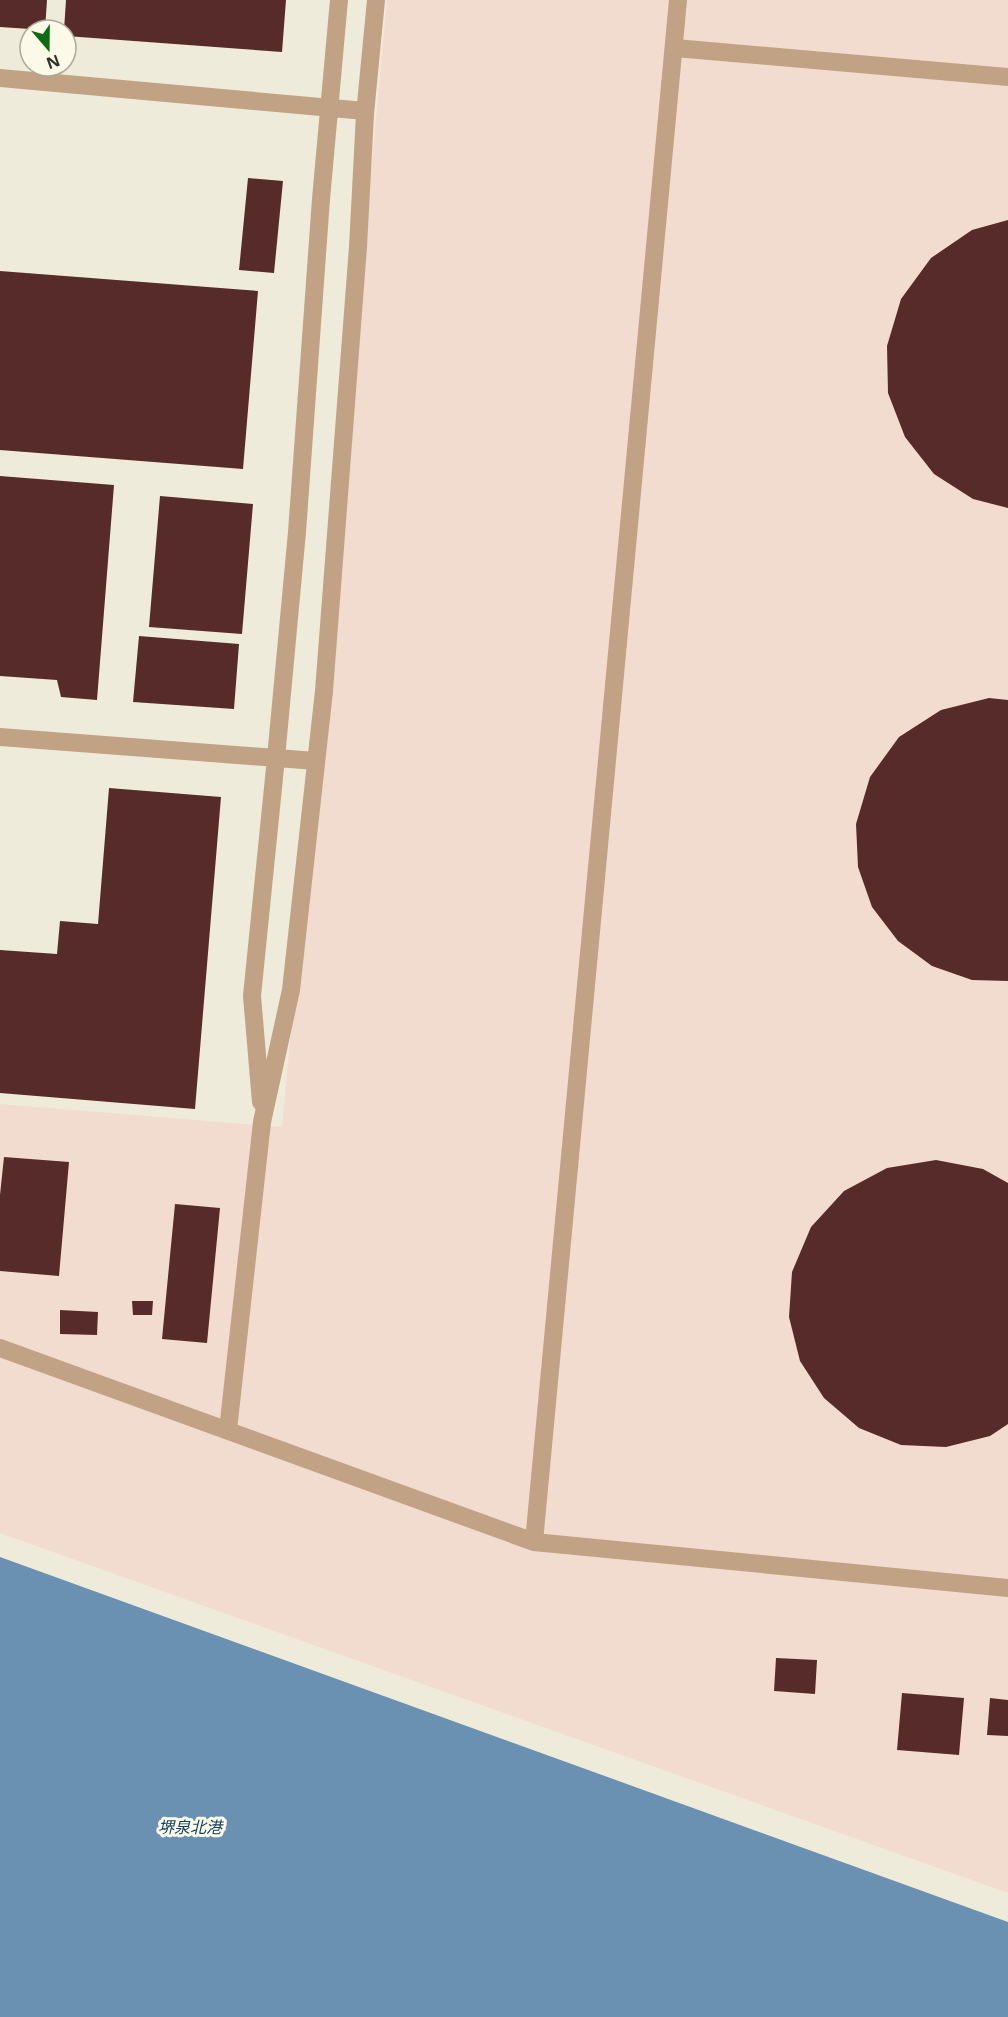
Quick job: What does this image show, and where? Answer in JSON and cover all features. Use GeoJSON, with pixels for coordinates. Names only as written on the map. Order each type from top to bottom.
{"type":"FeatureCollection","features":[{"type":"Feature","properties":{"kind":"street"},"geometry":{"type":"LineString","coordinates":[[262,1122],[252,996],[297,532],[339,0]]}},
{"type":"Feature","properties":{"kind":"street"},"geometry":{"type":"LineString","coordinates":[[228,1430],[262,1122],[291,990],[325,680],[349,381],[365,111],[376,0]]}},
{"type":"Feature","properties":{"kind":"street"},"geometry":{"type":"LineString","coordinates":[[534,1542],[678,0]]}},
{"type":"Feature","properties":{"kind":"street"},"geometry":{"type":"LineString","coordinates":[[675,48],[1008,77]]}},
{"type":"Feature","properties":{"kind":"street"},"geometry":{"type":"LineString","coordinates":[[0,78],[365,111]]}},
{"type":"Feature","properties":{"kind":"street"},"geometry":{"type":"LineString","coordinates":[[0,736],[316,761]]}},
{"type":"Feature","properties":{"kind":"street"},"geometry":{"type":"LineString","coordinates":[[0,1348],[534,1542],[1008,1588]]}},
{"type":"Feature","properties":{"kind":"shaded area"},"geometry":{"type":"Polygon","coordinates":[[[387,0],[1008,0],[1008,1893],[0,1533],[0,1104],[282,1127],[387,0]]]}},
{"type":"Feature","properties":{"kind":"water","name":"堺泉北港"},"geometry":{"type":"Polygon","coordinates":[[[0,1557],[1008,1922],[1008,2017],[0,2017],[0,1557]]]}},
{"type":"Feature","properties":{"kind":"building"},"geometry":{"type":"Polygon","coordinates":[[[0,0],[47,0],[46,18],[18,18],[18,28],[0,27],[0,0]]]}},
{"type":"Feature","properties":{"kind":"building"},"geometry":{"type":"Polygon","coordinates":[[[66,0],[286,0],[282,52],[78,37],[78,18],[65,18],[66,0]]]}},
{"type":"Feature","properties":{"kind":"building"},"geometry":{"type":"Polygon","coordinates":[[[248,178],[283,181],[274,273],[239,270],[248,178]]]}},
{"type":"Feature","properties":{"kind":"building"},"geometry":{"type":"Polygon","coordinates":[[[1008,220],[1008,508],[973,499],[934,474],[905,437],[888,393],[887,346],[901,299],[931,258],[972,230],[1008,220]]]}},
{"type":"Feature","properties":{"kind":"building"},"geometry":{"type":"Polygon","coordinates":[[[0,271],[258,291],[243,469],[0,450],[0,271]]]}},
{"type":"Feature","properties":{"kind":"building"},"geometry":{"type":"Polygon","coordinates":[[[0,476],[114,485],[97,700],[61,697],[57,680],[0,676],[0,476]]]}},
{"type":"Feature","properties":{"kind":"building"},"geometry":{"type":"Polygon","coordinates":[[[160,496],[253,504],[242,634],[149,627],[160,496]]]}},
{"type":"Feature","properties":{"kind":"building"},"geometry":{"type":"Polygon","coordinates":[[[139,636],[239,644],[234,709],[133,702],[139,636]]]}},
{"type":"Feature","properties":{"kind":"building"},"geometry":{"type":"Polygon","coordinates":[[[989,698],[1008,700],[1008,981],[972,980],[932,966],[898,941],[872,907],[858,867],[856,824],[870,777],[899,737],[941,710],[989,698]]]}},
{"type":"Feature","properties":{"kind":"building"},"geometry":{"type":"Polygon","coordinates":[[[109,788],[221,797],[195,1109],[0,1093],[0,950],[57,954],[60,921],[98,924],[109,788]]]}},
{"type":"Feature","properties":{"kind":"building"},"geometry":{"type":"Polygon","coordinates":[[[4,1157],[69,1162],[59,1276],[0,1271],[0,1195],[4,1157]]]}},
{"type":"Feature","properties":{"kind":"building"},"geometry":{"type":"Polygon","coordinates":[[[936,1160],[983,1169],[1008,1183],[1008,1424],[990,1436],[946,1447],[901,1445],[859,1428],[824,1398],[800,1361],[789,1317],[792,1272],[811,1227],[844,1191],[887,1168],[936,1160]]]}},
{"type":"Feature","properties":{"kind":"building"},"geometry":{"type":"Polygon","coordinates":[[[175,1204],[220,1208],[207,1343],[162,1339],[175,1204]]]}},
{"type":"Feature","properties":{"kind":"building"},"geometry":{"type":"Polygon","coordinates":[[[132,1301],[153,1301],[152,1315],[133,1315],[132,1301]]]}},
{"type":"Feature","properties":{"kind":"building"},"geometry":{"type":"Polygon","coordinates":[[[60,1310],[98,1312],[97,1335],[60,1334],[60,1310]]]}},
{"type":"Feature","properties":{"kind":"building"},"geometry":{"type":"Polygon","coordinates":[[[776,1658],[817,1660],[815,1694],[774,1691],[776,1658]]]}},
{"type":"Feature","properties":{"kind":"building"},"geometry":{"type":"Polygon","coordinates":[[[902,1693],[964,1698],[959,1755],[897,1750],[902,1693]]]}},
{"type":"Feature","properties":{"kind":"building"},"geometry":{"type":"Polygon","coordinates":[[[990,1698],[1008,1700],[1008,1736],[987,1735],[990,1698]]]}}]}
